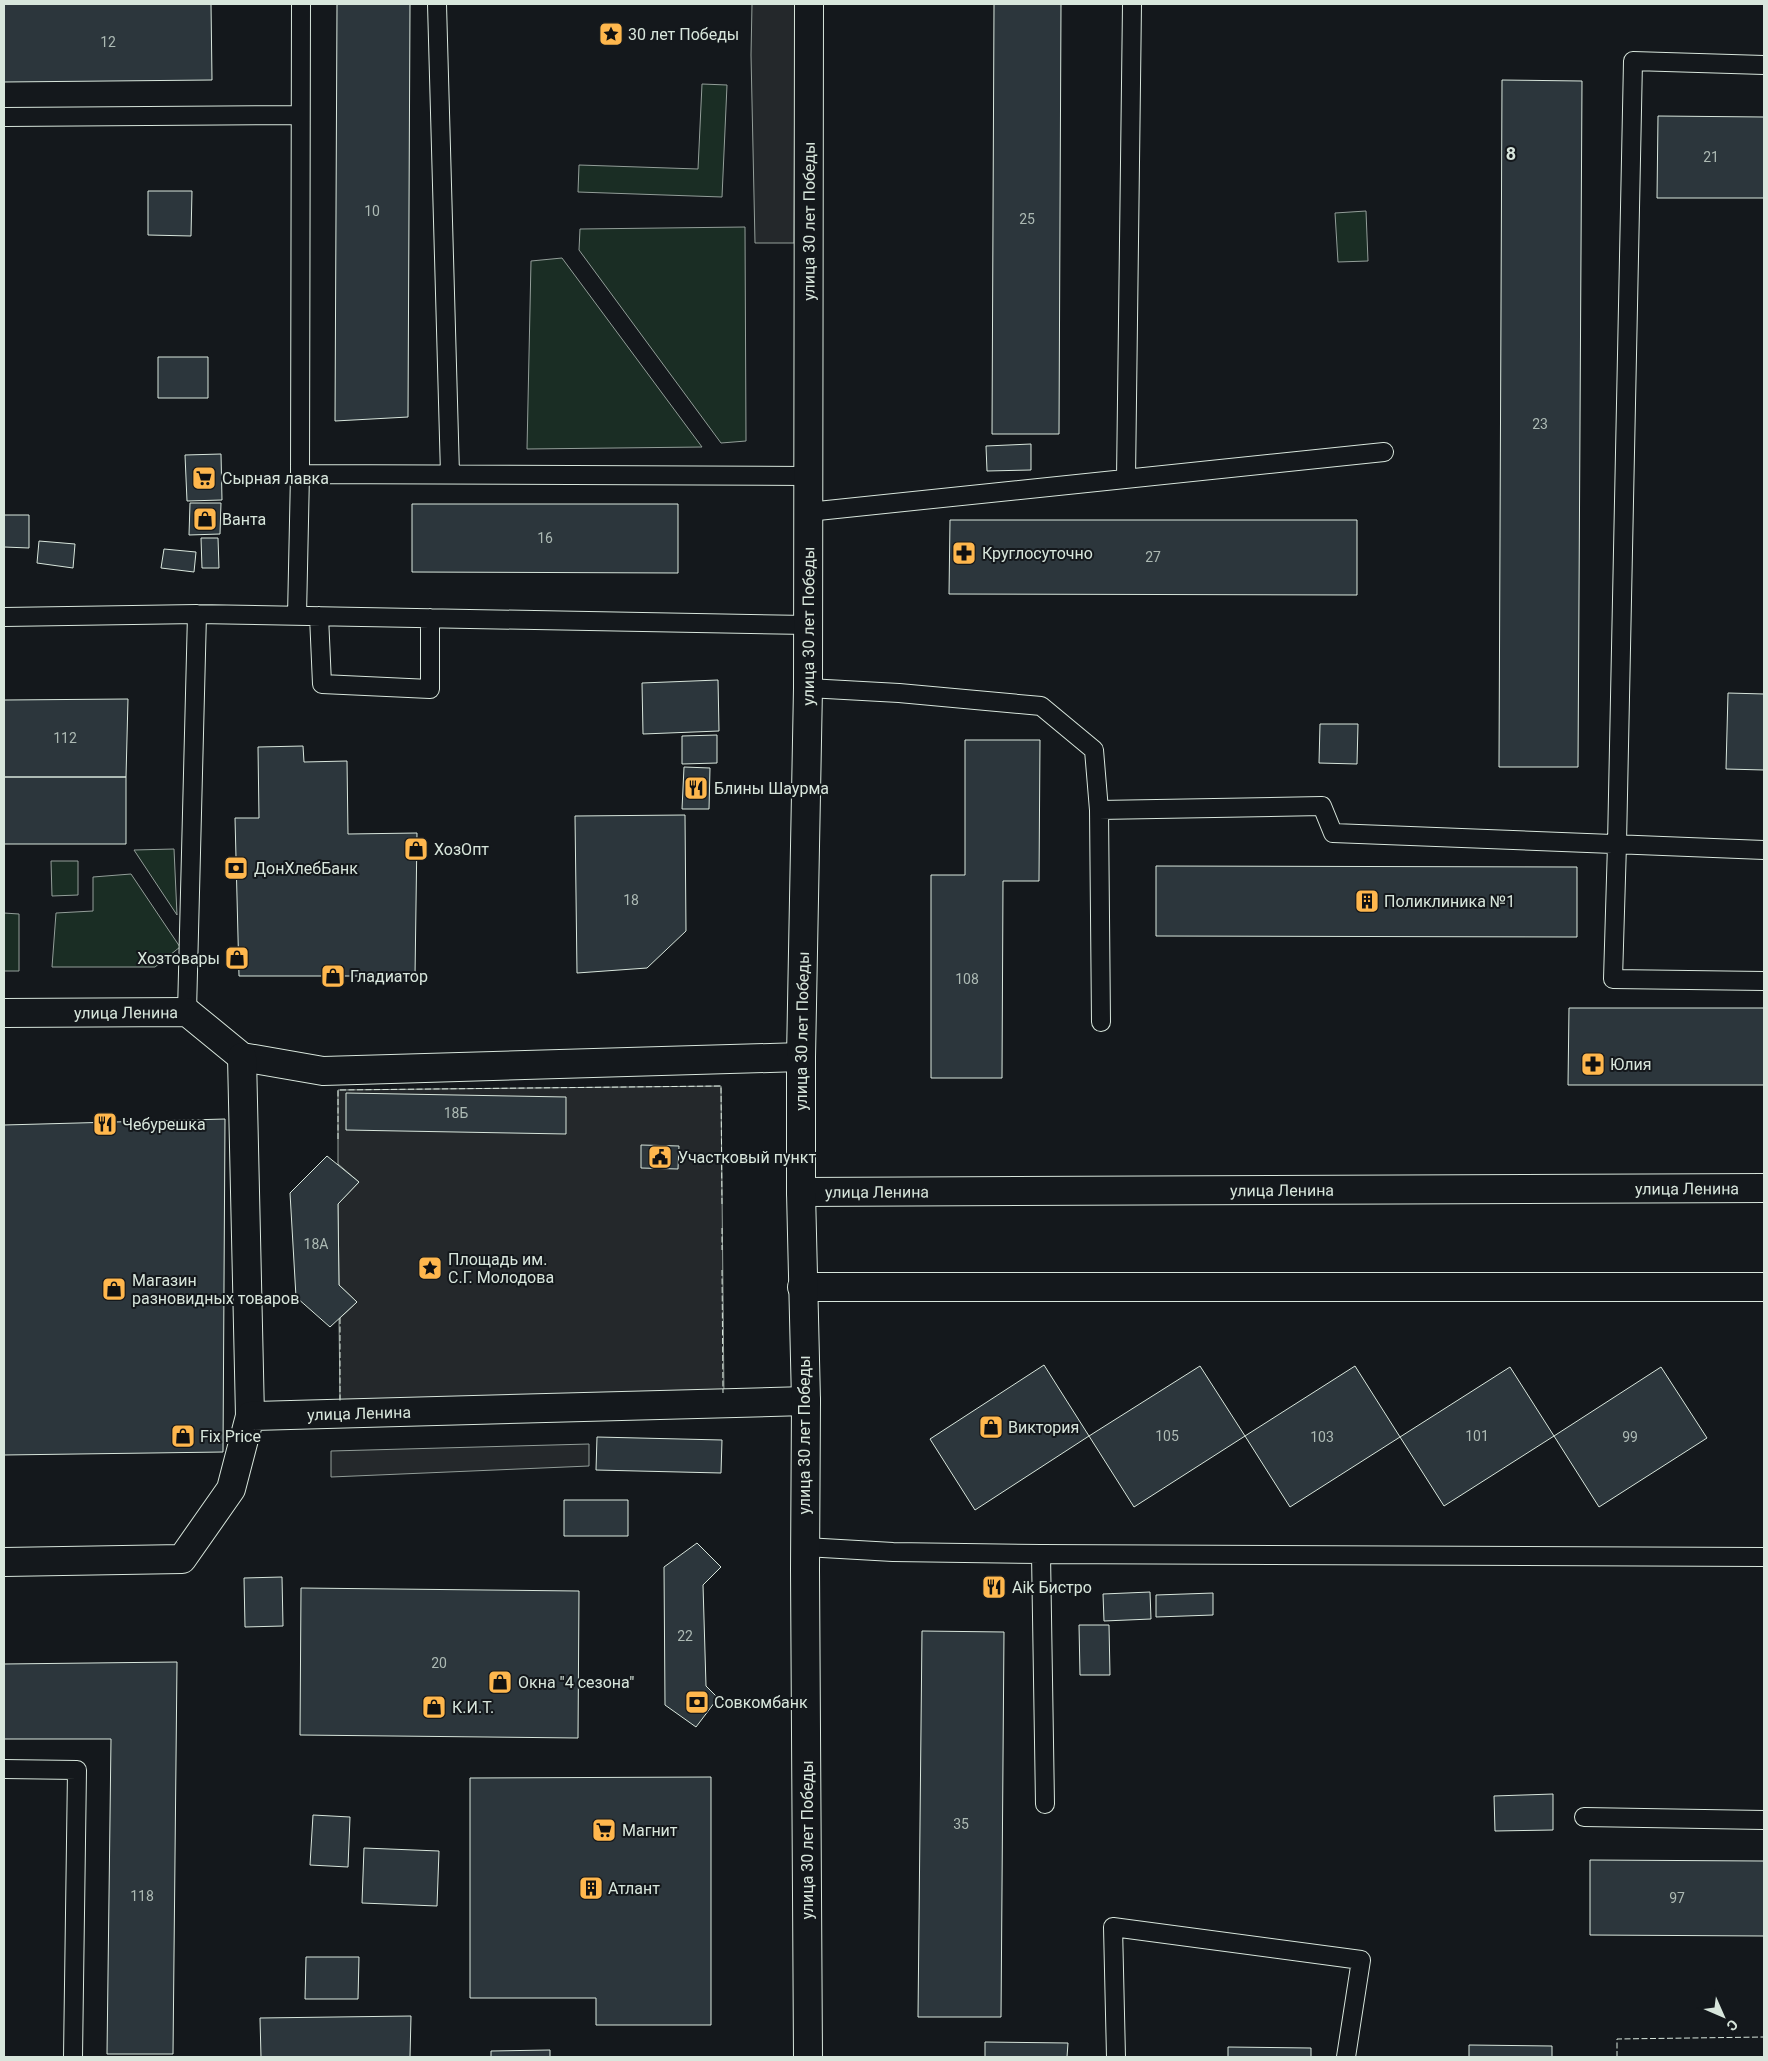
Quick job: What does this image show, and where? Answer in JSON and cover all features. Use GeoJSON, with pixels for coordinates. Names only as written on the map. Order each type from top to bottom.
{"type":"FeatureCollection","features":[{"type":"Feature","properties":{"kind":"street","name":"улица 30 лет Победы"},"geometry":{"type":"LineString","coordinates":[[808,2057],[806,1401],[802,1287],[801,1057],[808,688],[809,4]]}},
{"type":"Feature","properties":{"kind":"street","name":"улица Ленина"},"geometry":{"type":"LineString","coordinates":[[4,1014],[187,1012],[242,1057]]}},
{"type":"Feature","properties":{"kind":"street"},"geometry":{"type":"LineString","coordinates":[[4,1562],[182,1558],[231,1489],[250,1416],[242,1057],[323,1070],[801,1057]]}},
{"type":"Feature","properties":{"kind":"street","name":"улица Ленина"},"geometry":{"type":"LineString","coordinates":[[801,1192],[1764,1188]]}},
{"type":"Feature","properties":{"kind":"street"},"geometry":{"type":"LineString","coordinates":[[802,1287],[1764,1287]]}},
{"type":"Feature","properties":{"kind":"street","name":"улица Ленина"},"geometry":{"type":"LineString","coordinates":[[250,1416],[806,1401]]}},
{"type":"Feature","properties":{"kind":"lane"},"geometry":{"type":"LineString","coordinates":[[297,616],[300,474],[301,4]]}},
{"type":"Feature","properties":{"kind":"lane"},"geometry":{"type":"LineString","coordinates":[[437,4],[450,474]]}},
{"type":"Feature","properties":{"kind":"lane"},"geometry":{"type":"LineString","coordinates":[[1126,479],[1132,4]]}},
{"type":"Feature","properties":{"kind":"lane"},"geometry":{"type":"LineString","coordinates":[[1764,65],[1633,61],[1618,844],[1613,979],[1764,981]]}},
{"type":"Feature","properties":{"kind":"lane"},"geometry":{"type":"LineString","coordinates":[[4,117],[300,115]]}},
{"type":"Feature","properties":{"kind":"lane"},"geometry":{"type":"LineString","coordinates":[[808,512],[1384,452]]}},
{"type":"Feature","properties":{"kind":"lane"},"geometry":{"type":"LineString","coordinates":[[300,474],[808,476]]}},
{"type":"Feature","properties":{"kind":"lane"},"geometry":{"type":"LineString","coordinates":[[187,1012],[197,614]]}},
{"type":"Feature","properties":{"kind":"lane"},"geometry":{"type":"LineString","coordinates":[[4,617],[197,614],[808,625]]}},
{"type":"Feature","properties":{"kind":"lane"},"geometry":{"type":"LineString","coordinates":[[319,616],[322,684],[430,689],[430,618]]}},
{"type":"Feature","properties":{"kind":"lane"},"geometry":{"type":"LineString","coordinates":[[808,688],[899,693],[1040,706],[1094,750],[1099,810],[1102,1022]]}},
{"type":"Feature","properties":{"kind":"lane"},"geometry":{"type":"LineString","coordinates":[[1099,810],[1322,806],[1333,833],[1764,850]]}},
{"type":"Feature","properties":{"kind":"lane"},"geometry":{"type":"LineString","coordinates":[[805,1547],[893,1552],[1041,1554],[1764,1557]]}},
{"type":"Feature","properties":{"kind":"lane"},"geometry":{"type":"LineString","coordinates":[[1041,1554],[1045,1804]]}},
{"type":"Feature","properties":{"kind":"lane"},"geometry":{"type":"LineString","coordinates":[[4,1769],[77,1770],[73,2057]]}},
{"type":"Feature","properties":{"kind":"lane"},"geometry":{"type":"LineString","coordinates":[[1584,1817],[1764,1820]]}},
{"type":"Feature","properties":{"kind":"lane"},"geometry":{"type":"LineString","coordinates":[[1116,2057],[1113,1926],[1361,1960],[1346,2057]]}},
{"type":"Feature","properties":{"kind":"green space"},"geometry":{"type":"Polygon","coordinates":[[[702,84],[727,85],[722,197],[578,192],[579,165],[698,169],[702,84]]]}},
{"type":"Feature","properties":{"kind":"green space"},"geometry":{"type":"Polygon","coordinates":[[[1366,211],[1368,261],[1338,262],[1335,213],[1366,211]]]}},
{"type":"Feature","properties":{"kind":"green space"},"geometry":{"type":"Polygon","coordinates":[[[745,227],[746,441],[721,443],[579,250],[580,229],[745,227]]]}},
{"type":"Feature","properties":{"kind":"green space"},"geometry":{"type":"Polygon","coordinates":[[[562,258],[702,447],[527,449],[531,261],[562,258]]]}},
{"type":"Feature","properties":{"kind":"green space"},"geometry":{"type":"Polygon","coordinates":[[[174,849],[177,915],[134,850],[174,849]]]}},
{"type":"Feature","properties":{"kind":"green space"},"geometry":{"type":"Polygon","coordinates":[[[51,861],[78,861],[78,895],[52,896],[51,861]]]}},
{"type":"Feature","properties":{"kind":"green space"},"geometry":{"type":"Polygon","coordinates":[[[131,874],[180,947],[155,967],[52,967],[56,913],[93,911],[93,877],[131,874]]]}},
{"type":"Feature","properties":{"kind":"green space"},"geometry":{"type":"Polygon","coordinates":[[[4,913],[19,914],[19,971],[4,971],[4,913]]]}},
{"type":"Feature","properties":{"kind":"shaded area"},"geometry":{"type":"Polygon","coordinates":[[[752,4],[795,4],[794,243],[755,243],[751,55],[752,4]]]}},
{"type":"Feature","properties":{"kind":"shaded area"},"geometry":{"type":"Polygon","coordinates":[[[721,1086],[724,1397],[340,1401],[339,1319],[357,1302],[339,1285],[338,1204],[359,1182],[338,1164],[338,1090],[721,1086]]]}},
{"type":"Feature","properties":{"kind":"shaded area"},"geometry":{"type":"Polygon","coordinates":[[[589,1444],[589,1466],[331,1477],[331,1451],[589,1444]]]}},
{"type":"Feature","properties":{"kind":"building"},"geometry":{"type":"Polygon","coordinates":[[[4,4],[211,4],[212,80],[4,82],[4,4]]]}},
{"type":"Feature","properties":{"kind":"building"},"geometry":{"type":"Polygon","coordinates":[[[337,4],[410,4],[408,417],[335,421],[337,4]]]}},
{"type":"Feature","properties":{"kind":"building"},"geometry":{"type":"Polygon","coordinates":[[[994,4],[1061,4],[1059,434],[992,434],[994,4]]]}},
{"type":"Feature","properties":{"kind":"building"},"geometry":{"type":"Polygon","coordinates":[[[1502,80],[1582,81],[1578,767],[1499,767],[1502,80]]]}},
{"type":"Feature","properties":{"kind":"building"},"geometry":{"type":"Polygon","coordinates":[[[1658,116],[1764,117],[1764,198],[1657,198],[1658,116]]]}},
{"type":"Feature","properties":{"kind":"building"},"geometry":{"type":"Polygon","coordinates":[[[148,191],[192,191],[191,236],[148,235],[148,191]]]}},
{"type":"Feature","properties":{"kind":"building"},"geometry":{"type":"Polygon","coordinates":[[[158,357],[208,357],[208,398],[158,398],[158,357]]]}},
{"type":"Feature","properties":{"kind":"building"},"geometry":{"type":"Polygon","coordinates":[[[1031,444],[1031,470],[987,471],[986,446],[1031,444]]]}},
{"type":"Feature","properties":{"kind":"building","name":"Сырная лавка"},"geometry":{"type":"Polygon","coordinates":[[[221,454],[222,500],[187,501],[185,455],[221,454]]]}},
{"type":"Feature","properties":{"kind":"building","name":"Ванта"},"geometry":{"type":"Polygon","coordinates":[[[190,503],[221,503],[220,534],[189,535],[190,503]]]}},
{"type":"Feature","properties":{"kind":"building"},"geometry":{"type":"Polygon","coordinates":[[[412,504],[678,504],[678,573],[412,572],[412,504]]]}},
{"type":"Feature","properties":{"kind":"building"},"geometry":{"type":"Polygon","coordinates":[[[4,515],[29,515],[29,548],[4,547],[4,515]]]}},
{"type":"Feature","properties":{"kind":"building"},"geometry":{"type":"Polygon","coordinates":[[[950,520],[1357,520],[1357,595],[949,594],[950,520]]]}},
{"type":"Feature","properties":{"kind":"building"},"geometry":{"type":"Polygon","coordinates":[[[201,538],[218,538],[219,568],[202,568],[201,538]]]}},
{"type":"Feature","properties":{"kind":"building"},"geometry":{"type":"Polygon","coordinates":[[[39,541],[75,544],[73,568],[37,563],[39,541]]]}},
{"type":"Feature","properties":{"kind":"building"},"geometry":{"type":"Polygon","coordinates":[[[164,549],[196,552],[194,572],[161,568],[164,549]]]}},
{"type":"Feature","properties":{"kind":"building"},"geometry":{"type":"Polygon","coordinates":[[[718,680],[719,731],[643,734],[642,683],[718,680]]]}},
{"type":"Feature","properties":{"kind":"building"},"geometry":{"type":"Polygon","coordinates":[[[1728,693],[1764,694],[1764,770],[1726,769],[1728,693]]]}},
{"type":"Feature","properties":{"kind":"building"},"geometry":{"type":"Polygon","coordinates":[[[128,699],[126,777],[4,777],[4,700],[128,699]]]}},
{"type":"Feature","properties":{"kind":"building"},"geometry":{"type":"Polygon","coordinates":[[[1320,724],[1358,724],[1357,764],[1319,763],[1320,724]]]}},
{"type":"Feature","properties":{"kind":"building"},"geometry":{"type":"Polygon","coordinates":[[[717,735],[717,763],[682,764],[682,736],[717,735]]]}},
{"type":"Feature","properties":{"kind":"building"},"geometry":{"type":"Polygon","coordinates":[[[965,740],[1040,740],[1039,881],[1003,881],[1002,1078],[931,1078],[931,875],[965,875],[965,740]]]}},
{"type":"Feature","properties":{"kind":"building"},"geometry":{"type":"Polygon","coordinates":[[[303,746],[304,762],[347,761],[348,834],[417,833],[415,976],[239,976],[235,818],[259,818],[258,747],[303,746]]]}},
{"type":"Feature","properties":{"kind":"building","name":"Блины Шаурма"},"geometry":{"type":"Polygon","coordinates":[[[684,767],[710,768],[709,809],[682,809],[684,767]]]}},
{"type":"Feature","properties":{"kind":"building"},"geometry":{"type":"Polygon","coordinates":[[[4,777],[126,777],[126,844],[4,844],[4,777]]]}},
{"type":"Feature","properties":{"kind":"building"},"geometry":{"type":"Polygon","coordinates":[[[685,815],[686,931],[647,968],[577,973],[575,816],[685,815]]]}},
{"type":"Feature","properties":{"kind":"building","name":"Поликлиника №1"},"geometry":{"type":"Polygon","coordinates":[[[1156,866],[1577,867],[1577,937],[1156,936],[1156,866]]]}},
{"type":"Feature","properties":{"kind":"building"},"geometry":{"type":"Polygon","coordinates":[[[1569,1008],[1764,1008],[1764,1085],[1568,1085],[1569,1008]]]}},
{"type":"Feature","properties":{"kind":"building"},"geometry":{"type":"Polygon","coordinates":[[[346,1093],[566,1097],[566,1134],[346,1130],[346,1093]]]}},
{"type":"Feature","properties":{"kind":"building","name":"Магазин разновидных товаров"},"geometry":{"type":"Polygon","coordinates":[[[225,1119],[223,1452],[4,1455],[4,1125],[225,1119]]]}},
{"type":"Feature","properties":{"kind":"building","name":"Участковый пункт"},"geometry":{"type":"Polygon","coordinates":[[[641,1145],[679,1146],[678,1169],[641,1168],[641,1145]]]}},
{"type":"Feature","properties":{"kind":"building"},"geometry":{"type":"Polygon","coordinates":[[[327,1156],[359,1182],[338,1204],[339,1285],[357,1302],[330,1327],[296,1297],[290,1193],[327,1156]]]}},
{"type":"Feature","properties":{"kind":"building"},"geometry":{"type":"Polygon","coordinates":[[[1044,1365],[1089,1436],[975,1510],[930,1439],[1044,1365]]]}},
{"type":"Feature","properties":{"kind":"building"},"geometry":{"type":"Polygon","coordinates":[[[1200,1366],[1245,1436],[1134,1507],[1089,1436],[1200,1366]]]}},
{"type":"Feature","properties":{"kind":"building"},"geometry":{"type":"Polygon","coordinates":[[[1355,1366],[1400,1437],[1290,1507],[1245,1436],[1355,1366]]]}},
{"type":"Feature","properties":{"kind":"building"},"geometry":{"type":"Polygon","coordinates":[[[1510,1367],[1554,1436],[1444,1506],[1400,1437],[1510,1367]]]}},
{"type":"Feature","properties":{"kind":"building"},"geometry":{"type":"Polygon","coordinates":[[[1661,1367],[1707,1438],[1599,1507],[1554,1436],[1661,1367]]]}},
{"type":"Feature","properties":{"kind":"building"},"geometry":{"type":"Polygon","coordinates":[[[597,1437],[722,1440],[721,1473],[596,1470],[597,1437]]]}},
{"type":"Feature","properties":{"kind":"building"},"geometry":{"type":"Polygon","coordinates":[[[564,1500],[628,1500],[628,1536],[564,1536],[564,1500]]]}},
{"type":"Feature","properties":{"kind":"building"},"geometry":{"type":"Polygon","coordinates":[[[697,1543],[721,1567],[703,1585],[706,1686],[718,1698],[696,1727],[665,1705],[664,1567],[697,1543]]]}},
{"type":"Feature","properties":{"kind":"building"},"geometry":{"type":"Polygon","coordinates":[[[282,1577],[283,1626],[245,1627],[244,1578],[282,1577]]]}},
{"type":"Feature","properties":{"kind":"building"},"geometry":{"type":"Polygon","coordinates":[[[301,1588],[579,1591],[578,1738],[300,1735],[301,1588]]]}},
{"type":"Feature","properties":{"kind":"building"},"geometry":{"type":"Polygon","coordinates":[[[1150,1592],[1151,1619],[1104,1621],[1103,1594],[1150,1592]]]}},
{"type":"Feature","properties":{"kind":"building"},"geometry":{"type":"Polygon","coordinates":[[[1213,1593],[1213,1615],[1156,1617],[1156,1595],[1213,1593]]]}},
{"type":"Feature","properties":{"kind":"building"},"geometry":{"type":"Polygon","coordinates":[[[1079,1625],[1109,1625],[1110,1675],[1080,1675],[1079,1625]]]}},
{"type":"Feature","properties":{"kind":"building"},"geometry":{"type":"Polygon","coordinates":[[[922,1631],[1004,1632],[1001,2017],[918,2017],[922,1631]]]}},
{"type":"Feature","properties":{"kind":"building"},"geometry":{"type":"Polygon","coordinates":[[[177,1662],[173,2054],[107,2054],[111,1739],[4,1739],[4,1664],[177,1662]]]}},
{"type":"Feature","properties":{"kind":"building","name":"Атлант"},"geometry":{"type":"Polygon","coordinates":[[[711,1777],[711,2025],[596,2025],[596,1998],[470,1998],[470,1778],[711,1777]]]}},
{"type":"Feature","properties":{"kind":"building"},"geometry":{"type":"Polygon","coordinates":[[[1553,1794],[1553,1830],[1495,1831],[1494,1796],[1553,1794]]]}},
{"type":"Feature","properties":{"kind":"building"},"geometry":{"type":"Polygon","coordinates":[[[313,1815],[350,1817],[348,1867],[310,1865],[313,1815]]]}},
{"type":"Feature","properties":{"kind":"building"},"geometry":{"type":"Polygon","coordinates":[[[364,1848],[439,1851],[437,1906],[362,1903],[364,1848]]]}},
{"type":"Feature","properties":{"kind":"building"},"geometry":{"type":"Polygon","coordinates":[[[1590,1860],[1764,1861],[1764,1936],[1590,1935],[1590,1860]]]}},
{"type":"Feature","properties":{"kind":"building"},"geometry":{"type":"Polygon","coordinates":[[[306,1957],[359,1957],[358,1999],[305,1999],[306,1957]]]}},
{"type":"Feature","properties":{"kind":"building"},"geometry":{"type":"Polygon","coordinates":[[[411,2016],[410,2057],[261,2057],[260,2018],[411,2016]]]}},
{"type":"Feature","properties":{"kind":"building"},"geometry":{"type":"Polygon","coordinates":[[[985,2042],[1068,2043],[1067,2057],[985,2057],[985,2042]]]}},
{"type":"Feature","properties":{"kind":"building"},"geometry":{"type":"Polygon","coordinates":[[[1469,2045],[1552,2046],[1552,2057],[1469,2057],[1469,2045]]]}},
{"type":"Feature","properties":{"kind":"building"},"geometry":{"type":"Polygon","coordinates":[[[1228,2047],[1311,2048],[1311,2057],[1228,2057],[1228,2047]]]}},
{"type":"Feature","properties":{"kind":"building"},"geometry":{"type":"Polygon","coordinates":[[[550,2050],[550,2057],[491,2057],[491,2051],[550,2050]]]}},
{"type":"Feature","properties":{"kind":"fence"},"geometry":{"type":"LineString","coordinates":[[338,1139],[338,1090],[721,1086],[722,1206]]}},
{"type":"Feature","properties":{"kind":"fence"},"geometry":{"type":"LineString","coordinates":[[722,1228],[722,1250]]}},
{"type":"Feature","properties":{"kind":"fence"},"geometry":{"type":"LineString","coordinates":[[722,1270],[723,1393]]}},
{"type":"Feature","properties":{"kind":"fence"},"geometry":{"type":"LineString","coordinates":[[340,1318],[341,1401]]}},
{"type":"Feature","properties":{"kind":"fence"},"geometry":{"type":"LineString","coordinates":[[1617,2057],[1617,2039],[1764,2037]]}},
{"type":"Feature","properties":{"kind":"place","name":"30 лет Победы"},"geometry":{"type":"Point","coordinates":[611,34]}},
{"type":"Feature","properties":{"kind":"place","name":"Сырная лавка"},"geometry":{"type":"Point","coordinates":[204,478]}},
{"type":"Feature","properties":{"kind":"place","name":"Ванта"},"geometry":{"type":"Point","coordinates":[205,519]}},
{"type":"Feature","properties":{"kind":"place","name":"Круглосуточно"},"geometry":{"type":"Point","coordinates":[964,553]}},
{"type":"Feature","properties":{"kind":"place","name":"Блины Шаурма"},"geometry":{"type":"Point","coordinates":[696,788]}},
{"type":"Feature","properties":{"kind":"place","name":"ХозОпт"},"geometry":{"type":"Point","coordinates":[416,849]}},
{"type":"Feature","properties":{"kind":"place","name":"ДонХлебБанк"},"geometry":{"type":"Point","coordinates":[236,868]}},
{"type":"Feature","properties":{"kind":"place","name":"Поликлиника №1"},"geometry":{"type":"Point","coordinates":[1367,901]}},
{"type":"Feature","properties":{"kind":"place","name":"Хозтовары"},"geometry":{"type":"Point","coordinates":[237,958]}},
{"type":"Feature","properties":{"kind":"place","name":"Гладиатор"},"geometry":{"type":"Point","coordinates":[333,976]}},
{"type":"Feature","properties":{"kind":"place","name":"Юлия"},"geometry":{"type":"Point","coordinates":[1593,1064]}},
{"type":"Feature","properties":{"kind":"place","name":"Чебурешка"},"geometry":{"type":"Point","coordinates":[105,1124]}},
{"type":"Feature","properties":{"kind":"place","name":"Участковый пункт"},"geometry":{"type":"Point","coordinates":[660,1157]}},
{"type":"Feature","properties":{"kind":"place","name":"Площадь им. С.Г. Молодова"},"geometry":{"type":"Point","coordinates":[430,1268]}},
{"type":"Feature","properties":{"kind":"place","name":"Магазин разновидных товаров"},"geometry":{"type":"Point","coordinates":[114,1289]}},
{"type":"Feature","properties":{"kind":"place","name":"Виктория"},"geometry":{"type":"Point","coordinates":[991,1427]}},
{"type":"Feature","properties":{"kind":"place","name":"Fix Price"},"geometry":{"type":"Point","coordinates":[183,1436]}},
{"type":"Feature","properties":{"kind":"place","name":"Aik Бистро"},"geometry":{"type":"Point","coordinates":[994,1587]}},
{"type":"Feature","properties":{"kind":"place","name":"Окна \"4 сезона\""},"geometry":{"type":"Point","coordinates":[500,1682]}},
{"type":"Feature","properties":{"kind":"place","name":"Совкомбанк"},"geometry":{"type":"Point","coordinates":[697,1702]}},
{"type":"Feature","properties":{"kind":"place","name":"К.И.Т."},"geometry":{"type":"Point","coordinates":[434,1707]}},
{"type":"Feature","properties":{"kind":"place","name":"Магнит"},"geometry":{"type":"Point","coordinates":[604,1830]}},
{"type":"Feature","properties":{"kind":"place","name":"Атлант"},"geometry":{"type":"Point","coordinates":[591,1888]}},
{"type":"Feature","properties":{"kind":"district","name":"8"},"geometry":{"type":"Point","coordinates":[1511,154]}}]}
